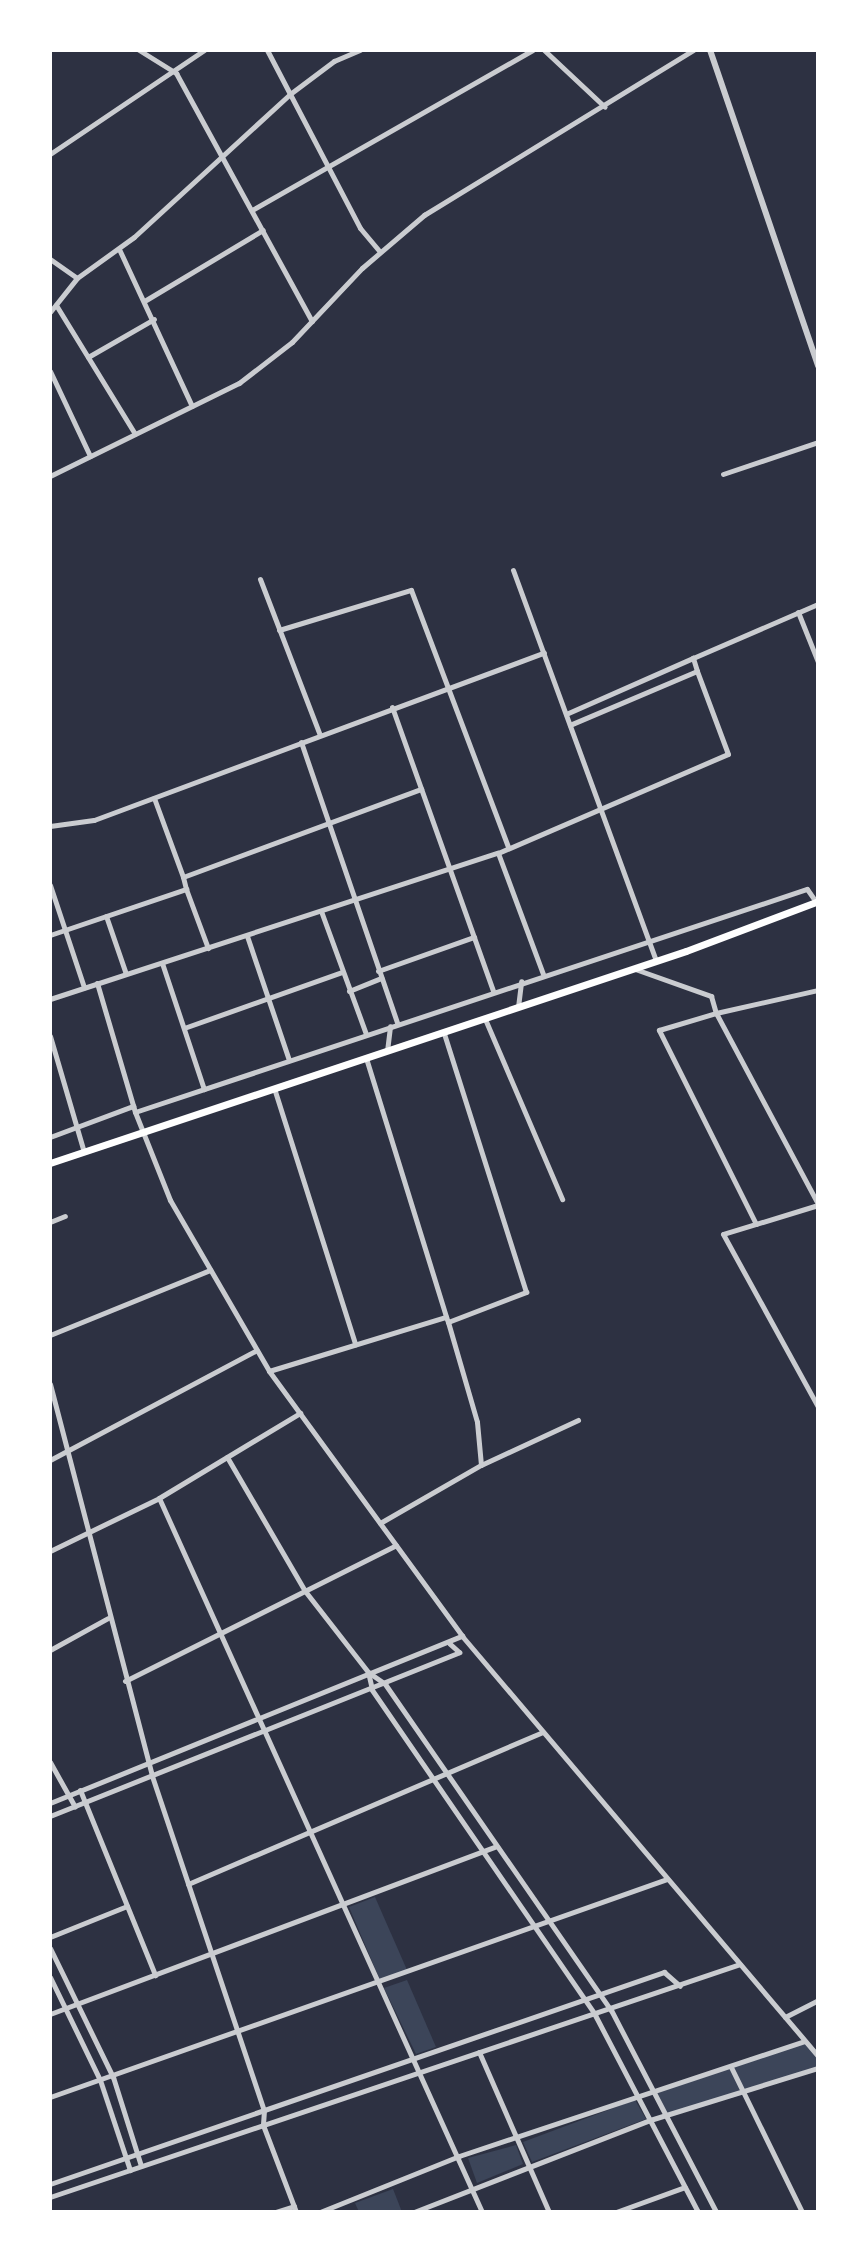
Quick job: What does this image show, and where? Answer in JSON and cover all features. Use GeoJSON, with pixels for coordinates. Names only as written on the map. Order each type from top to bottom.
{"type":"FeatureCollection","features":[{"type":"Feature","properties":{"kind":"main road"},"geometry":{"type":"LineString","coordinates":[[50,1163],[83,1149],[634,969],[816,903]]}},
{"type":"Feature","properties":{"kind":"street"},"geometry":{"type":"LineString","coordinates":[[139,50],[176,73],[312,321]]}},
{"type":"Feature","properties":{"kind":"street"},"geometry":{"type":"LineString","coordinates":[[50,154],[176,73],[204,50]]}},
{"type":"Feature","properties":{"kind":"street"},"geometry":{"type":"LineString","coordinates":[[267,50],[360,228],[380,252]]}},
{"type":"Feature","properties":{"kind":"street"},"geometry":{"type":"LineString","coordinates":[[50,312],[77,278],[119,249],[290,94],[334,61],[360,50]]}},
{"type":"Feature","properties":{"kind":"street"},"geometry":{"type":"LineString","coordinates":[[252,210],[533,50]]}},
{"type":"Feature","properties":{"kind":"street"},"geometry":{"type":"LineString","coordinates":[[544,50],[605,107]]}},
{"type":"Feature","properties":{"kind":"street"},"geometry":{"type":"LineString","coordinates":[[50,476],[239,383],[312,321],[380,252],[424,215],[605,107],[693,50]]}},
{"type":"Feature","properties":{"kind":"street"},"geometry":{"type":"LineString","coordinates":[[710,50],[818,366]]}},
{"type":"Feature","properties":{"kind":"street"},"geometry":{"type":"LineString","coordinates":[[146,300],[263,230]]}},
{"type":"Feature","properties":{"kind":"street"},"geometry":{"type":"LineString","coordinates":[[119,249],[146,300],[192,406]]}},
{"type":"Feature","properties":{"kind":"street"},"geometry":{"type":"LineString","coordinates":[[50,259],[77,278]]}},
{"type":"Feature","properties":{"kind":"street"},"geometry":{"type":"LineString","coordinates":[[56,304],[135,434]]}},
{"type":"Feature","properties":{"kind":"street"},"geometry":{"type":"LineString","coordinates":[[88,357],[154,319]]}},
{"type":"Feature","properties":{"kind":"street"},"geometry":{"type":"LineString","coordinates":[[50,371],[90,456]]}},
{"type":"Feature","properties":{"kind":"street"},"geometry":{"type":"LineString","coordinates":[[723,474],[818,442]]}},
{"type":"Feature","properties":{"kind":"street"},"geometry":{"type":"LineString","coordinates":[[513,570],[645,942],[656,961]]}},
{"type":"Feature","properties":{"kind":"street"},"geometry":{"type":"LineString","coordinates":[[260,579],[320,735]]}},
{"type":"Feature","properties":{"kind":"street"},"geometry":{"type":"LineString","coordinates":[[279,630],[411,590],[445,687],[508,847]]}},
{"type":"Feature","properties":{"kind":"street"},"geometry":{"type":"LineString","coordinates":[[566,714],[818,604]]}},
{"type":"Feature","properties":{"kind":"street"},"geometry":{"type":"LineString","coordinates":[[798,612],[818,662]]}},
{"type":"Feature","properties":{"kind":"street"},"geometry":{"type":"LineString","coordinates":[[50,826],[94,820],[445,687],[544,653]]}},
{"type":"Feature","properties":{"kind":"street"},"geometry":{"type":"LineString","coordinates":[[50,999],[498,853],[728,754],[693,658]]}},
{"type":"Feature","properties":{"kind":"street"},"geometry":{"type":"LineString","coordinates":[[570,725],[697,671]]}},
{"type":"Feature","properties":{"kind":"street"},"geometry":{"type":"LineString","coordinates":[[392,707],[493,991]]}},
{"type":"Feature","properties":{"kind":"street"},"geometry":{"type":"LineString","coordinates":[[301,742],[394,1024],[386,1052]]}},
{"type":"Feature","properties":{"kind":"street"},"geometry":{"type":"LineString","coordinates":[[183,877],[327,828],[421,789]]}},
{"type":"Feature","properties":{"kind":"street"},"geometry":{"type":"LineString","coordinates":[[154,798],[208,948]]}},
{"type":"Feature","properties":{"kind":"street"},"geometry":{"type":"LineString","coordinates":[[498,853],[543,974]]}},
{"type":"Feature","properties":{"kind":"street"},"geometry":{"type":"LineString","coordinates":[[50,885],[84,987]]}},
{"type":"Feature","properties":{"kind":"street"},"geometry":{"type":"LineString","coordinates":[[50,935],[186,889]]}},
{"type":"Feature","properties":{"kind":"street"},"geometry":{"type":"LineString","coordinates":[[50,1137],[807,889],[816,903]]}},
{"type":"Feature","properties":{"kind":"street"},"geometry":{"type":"LineString","coordinates":[[321,911],[366,1034]]}},
{"type":"Feature","properties":{"kind":"street"},"geometry":{"type":"LineString","coordinates":[[106,916],[126,974]]}},
{"type":"Feature","properties":{"kind":"street"},"geometry":{"type":"LineString","coordinates":[[246,936],[289,1060]]}},
{"type":"Feature","properties":{"kind":"street"},"geometry":{"type":"LineString","coordinates":[[378,971],[474,937]]}},
{"type":"Feature","properties":{"kind":"street"},"geometry":{"type":"LineString","coordinates":[[162,963],[204,1089]]}},
{"type":"Feature","properties":{"kind":"street"},"geometry":{"type":"LineString","coordinates":[[634,969],[711,996],[716,1013],[818,1205],[723,1234],[818,1407]]}},
{"type":"Feature","properties":{"kind":"street"},"geometry":{"type":"LineString","coordinates":[[184,1028],[342,972]]}},
{"type":"Feature","properties":{"kind":"street"},"geometry":{"type":"LineString","coordinates":[[349,991],[381,978]]}},
{"type":"Feature","properties":{"kind":"street"},"geometry":{"type":"LineString","coordinates":[[518,1008],[521,981]]}},
{"type":"Feature","properties":{"kind":"street"},"geometry":{"type":"LineString","coordinates":[[97,983],[134,1109],[170,1200],[269,1371],[462,1636],[818,2056]]}},
{"type":"Feature","properties":{"kind":"street"},"geometry":{"type":"LineString","coordinates":[[756,1224],[659,1030],[716,1013],[818,990]]}},
{"type":"Feature","properties":{"kind":"street"},"geometry":{"type":"LineString","coordinates":[[485,1019],[562,1199]]}},
{"type":"Feature","properties":{"kind":"street"},"geometry":{"type":"LineString","coordinates":[[269,1371],[447,1319],[526,1292],[444,1033]]}},
{"type":"Feature","properties":{"kind":"street"},"geometry":{"type":"LineString","coordinates":[[50,1036],[83,1149]]}},
{"type":"Feature","properties":{"kind":"street"},"geometry":{"type":"LineString","coordinates":[[366,1058],[477,1422],[481,1465]]}},
{"type":"Feature","properties":{"kind":"street"},"geometry":{"type":"LineString","coordinates":[[274,1088],[355,1344]]}},
{"type":"Feature","properties":{"kind":"street"},"geometry":{"type":"LineString","coordinates":[[50,1222],[65,1216]]}},
{"type":"Feature","properties":{"kind":"street"},"geometry":{"type":"LineString","coordinates":[[50,1335],[210,1270]]}},
{"type":"Feature","properties":{"kind":"street"},"geometry":{"type":"LineString","coordinates":[[50,1460],[257,1350]]}},
{"type":"Feature","properties":{"kind":"street"},"geometry":{"type":"LineString","coordinates":[[50,1384],[85,1534],[152,1776],[264,2110],[263,2125],[295,2209],[276,2212]]}},
{"type":"Feature","properties":{"kind":"street"},"geometry":{"type":"LineString","coordinates":[[50,1551],[159,1498],[300,1413]]}},
{"type":"Feature","properties":{"kind":"street"},"geometry":{"type":"LineString","coordinates":[[380,1523],[481,1465],[578,1420]]}},
{"type":"Feature","properties":{"kind":"street"},"geometry":{"type":"LineString","coordinates":[[227,1457],[305,1591],[368,1672],[385,1684],[611,2010],[716,2212]]}},
{"type":"Feature","properties":{"kind":"street"},"geometry":{"type":"LineString","coordinates":[[159,1498],[378,1984],[423,2071],[482,2212]]}},
{"type":"Feature","properties":{"kind":"street"},"geometry":{"type":"LineString","coordinates":[[125,1681],[396,1545]]}},
{"type":"Feature","properties":{"kind":"street"},"geometry":{"type":"LineString","coordinates":[[50,1650],[108,1618]]}},
{"type":"Feature","properties":{"kind":"street"},"geometry":{"type":"LineString","coordinates":[[50,1803],[462,1636]]}},
{"type":"Feature","properties":{"kind":"street"},"geometry":{"type":"LineString","coordinates":[[50,1816],[372,1690],[459,1652],[449,1643]]}},
{"type":"Feature","properties":{"kind":"street"},"geometry":{"type":"LineString","coordinates":[[368,1672],[372,1690],[595,2015],[698,2212]]}},
{"type":"Feature","properties":{"kind":"street"},"geometry":{"type":"LineString","coordinates":[[188,1884],[543,1732]]}},
{"type":"Feature","properties":{"kind":"street"},"geometry":{"type":"LineString","coordinates":[[50,1762],[75,1807]]}},
{"type":"Feature","properties":{"kind":"street"},"geometry":{"type":"LineString","coordinates":[[80,1790],[155,1975]]}},
{"type":"Feature","properties":{"kind":"street"},"geometry":{"type":"LineString","coordinates":[[50,2014],[496,1846]]}},
{"type":"Feature","properties":{"kind":"street"},"geometry":{"type":"LineString","coordinates":[[50,2097],[239,2034],[667,1879]]}},
{"type":"Feature","properties":{"kind":"street"},"geometry":{"type":"LineString","coordinates":[[50,1937],[127,1906]]}},
{"type":"Feature","properties":{"kind":"street"},"geometry":{"type":"LineString","coordinates":[[50,1948],[80,2003],[113,2077],[141,2166]]}},
{"type":"Feature","properties":{"kind":"street"},"geometry":{"type":"LineString","coordinates":[[50,2197],[740,1964]]}},
{"type":"Feature","properties":{"kind":"street"},"geometry":{"type":"LineString","coordinates":[[50,2184],[664,1972],[681,1986]]}},
{"type":"Feature","properties":{"kind":"street"},"geometry":{"type":"LineString","coordinates":[[50,1977],[100,2080],[130,2170]]}},
{"type":"Feature","properties":{"kind":"street"},"geometry":{"type":"LineString","coordinates":[[785,2017],[818,2000]]}},
{"type":"Feature","properties":{"kind":"street"},"geometry":{"type":"LineString","coordinates":[[320,2212],[459,2156],[518,2140],[637,2096],[804,2041]]}},
{"type":"Feature","properties":{"kind":"street"},"geometry":{"type":"LineString","coordinates":[[479,2052],[549,2212]]}},
{"type":"Feature","properties":{"kind":"street"},"geometry":{"type":"LineString","coordinates":[[731,2067],[802,2212]]}},
{"type":"Feature","properties":{"kind":"street"},"geometry":{"type":"LineString","coordinates":[[414,2212],[650,2120],[745,2094],[818,2068]]}},
{"type":"Feature","properties":{"kind":"street"},"geometry":{"type":"LineString","coordinates":[[616,2212],[685,2187]]}},
{"type":"Feature","properties":{"kind":"shaded area"},"geometry":{"type":"Polygon","coordinates":[[[375,1897],[407,1970],[380,1980],[349,1907],[375,1897]]]}},
{"type":"Feature","properties":{"kind":"shaded area"},"geometry":{"type":"Polygon","coordinates":[[[407,1980],[436,2047],[416,2054],[384,1988],[407,1980]]]}},
{"type":"Feature","properties":{"kind":"shaded area"},"geometry":{"type":"Polygon","coordinates":[[[804,2041],[818,2056],[818,2068],[745,2094],[665,2116],[653,2091],[804,2041]]]}},
{"type":"Feature","properties":{"kind":"shaded area"},"geometry":{"type":"Polygon","coordinates":[[[635,2100],[646,2119],[532,2162],[523,2142],[635,2100]]]}},
{"type":"Feature","properties":{"kind":"shaded area"},"geometry":{"type":"Polygon","coordinates":[[[516,2145],[523,2164],[477,2183],[468,2158],[516,2145]]]}},
{"type":"Feature","properties":{"kind":"shaded area"},"geometry":{"type":"Polygon","coordinates":[[[393,2189],[402,2212],[359,2212],[355,2203],[393,2189]]]}}]}
